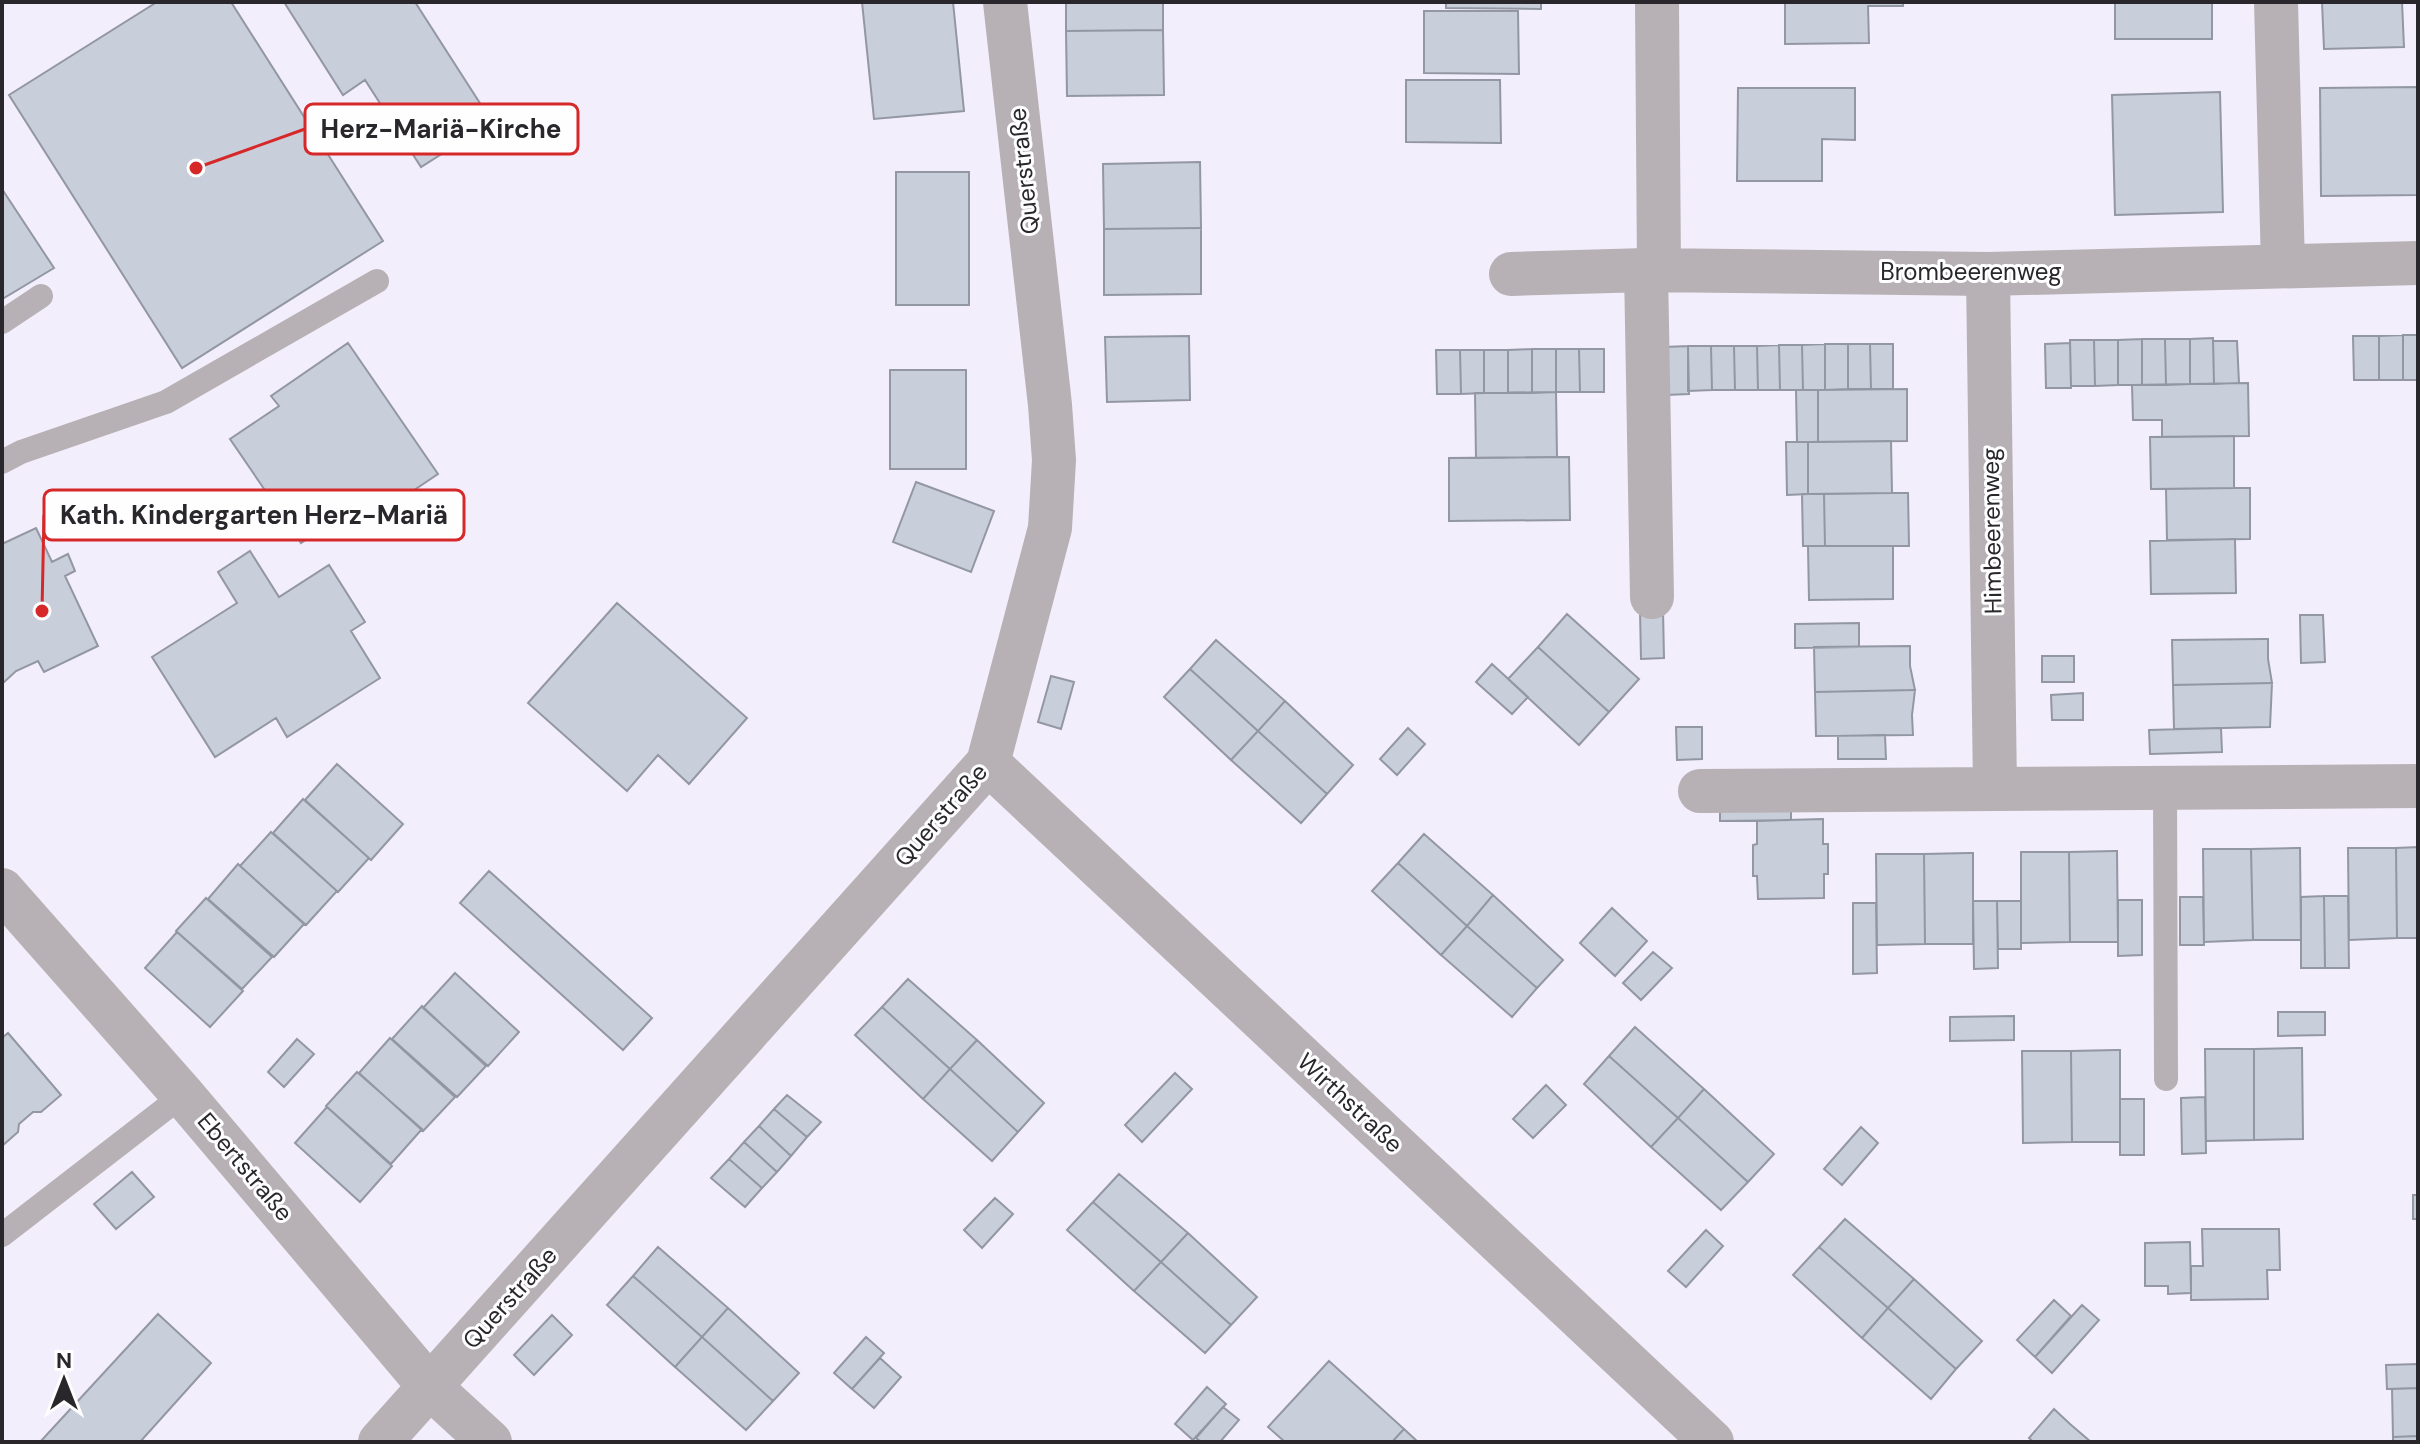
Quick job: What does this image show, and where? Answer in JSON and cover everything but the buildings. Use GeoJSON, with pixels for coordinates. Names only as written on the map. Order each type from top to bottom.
{"type":"FeatureCollection","features":[{"type":"Feature","properties":{"kind":"street","name":"Querstraße"},"geometry":{"type":"LineString","coordinates":[[380,1442],[988,763],[1050,528],[1054,460],[1005,2]]}},
{"type":"Feature","properties":{"kind":"street"},"geometry":{"type":"LineString","coordinates":[[1652,597],[1652,270],[1657,2]]}},
{"type":"Feature","properties":{"kind":"street"},"geometry":{"type":"LineString","coordinates":[[2276,2],[2283,266]]}},
{"type":"Feature","properties":{"kind":"street","name":"Brombeerenweg"},"geometry":{"type":"LineString","coordinates":[[1511,274],[1652,270],[1988,274],[2418,263]]}},
{"type":"Feature","properties":{"kind":"street","name":"Himbeerenweg"},"geometry":{"type":"LineString","coordinates":[[1988,274],[1995,789]]}},
{"type":"Feature","properties":{"kind":"street","name":"Wirthstraße"},"geometry":{"type":"LineString","coordinates":[[988,763],[1712,1442]]}},
{"type":"Feature","properties":{"kind":"street"},"geometry":{"type":"LineString","coordinates":[[1700,791],[2418,786]]}},
{"type":"Feature","properties":{"kind":"street","name":"Ebertstraße"},"geometry":{"type":"LineString","coordinates":[[2,890],[183,1095],[430,1387],[490,1442]]}},
{"type":"Feature","properties":{"kind":"lane"},"geometry":{"type":"LineString","coordinates":[[2,462],[21,452],[166,402],[377,281]]}},
{"type":"Feature","properties":{"kind":"lane"},"geometry":{"type":"LineString","coordinates":[[2,322],[41,296]]}},
{"type":"Feature","properties":{"kind":"lane"},"geometry":{"type":"LineString","coordinates":[[2165,787],[2166,1079]]}},
{"type":"Feature","properties":{"kind":"lane"},"geometry":{"type":"LineString","coordinates":[[2,1235],[183,1095]]}},
{"type":"Feature","properties":{"kind":"place","name":"Herz-Mariä-Kirche"},"geometry":{"type":"Point","coordinates":[196,168]}},
{"type":"Feature","properties":{"kind":"place","name":"Kath. Kindergarten Herz-Mariä"},"geometry":{"type":"Point","coordinates":[42,611]}}]}
